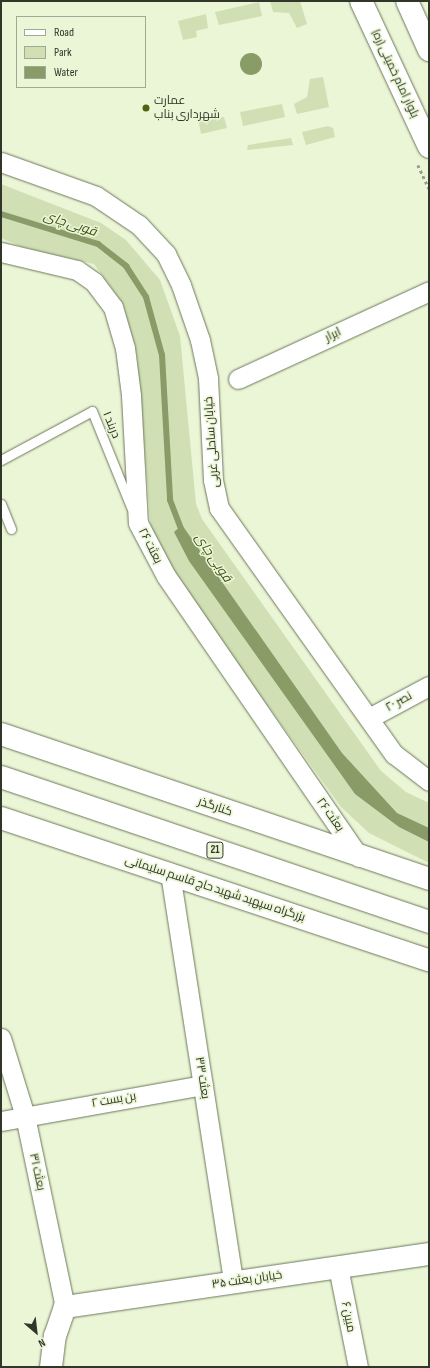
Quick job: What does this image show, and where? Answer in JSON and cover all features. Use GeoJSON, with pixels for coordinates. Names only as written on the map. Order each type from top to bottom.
{"type":"FeatureCollection","features":[{"type":"Feature","properties":{"kind":"main road","name":"بلوار امام خمینی (ره)"},"geometry":{"type":"LineString","coordinates":[[361,1],[429,147]]}},
{"type":"Feature","properties":{"kind":"main road"},"geometry":{"type":"LineString","coordinates":[[407,1],[429,50]]}},
{"type":"Feature","properties":{"kind":"main road","name":"کنارگذر"},"geometry":{"type":"LineString","coordinates":[[1,734],[359,857],[429,879]]}},
{"type":"Feature","properties":{"kind":"main road","name":"21"},"geometry":{"type":"LineString","coordinates":[[1,777],[429,922]]}},
{"type":"Feature","properties":{"kind":"main road","name":"بزرگراه سپهبد شهید حاج قاسم سلیمانی"},"geometry":{"type":"LineString","coordinates":[[1,818],[429,960]]}},
{"type":"Feature","properties":{"kind":"main road","name":"خیابان بعثت ۳۵"},"geometry":{"type":"LineString","coordinates":[[65,1307],[429,1254]]}},
{"type":"Feature","properties":{"kind":"main road"},"geometry":{"type":"LineString","coordinates":[[51,1367],[55,1336],[65,1307]]}},
{"type":"Feature","properties":{"kind":"street","name":"خیابان ساحلی غربی"},"geometry":{"type":"LineString","coordinates":[[1,162],[96,196],[139,226],[166,254],[182,285],[200,340],[208,378],[213,480],[219,508],[394,754],[429,781]]}},
{"type":"Feature","properties":{"kind":"street","name":"بعثت ۲۶"},"geometry":{"type":"LineString","coordinates":[[4,255],[77,270],[94,282],[113,307],[125,348],[131,395],[138,523],[166,576],[359,857]]}},
{"type":"Feature","properties":{"kind":"street","name":"ابرار"},"geometry":{"type":"LineString","coordinates":[[238,378],[429,291]]}},
{"type":"Feature","properties":{"kind":"street","name":"نصر ۲۰"},"geometry":{"type":"LineString","coordinates":[[369,718],[429,686]]}},
{"type":"Feature","properties":{"kind":"street","name":"بعثت ۳۳"},"geometry":{"type":"LineString","coordinates":[[170,873],[233,1282]]}},
{"type":"Feature","properties":{"kind":"street","name":"بعثت ۳۱"},"geometry":{"type":"LineString","coordinates":[[1,1038],[25,1116],[65,1307]]}},
{"type":"Feature","properties":{"kind":"street","name":"بن بست ۲"},"geometry":{"type":"LineString","coordinates":[[1,1120],[203,1085]]}},
{"type":"Feature","properties":{"kind":"street","name":"مبین ۶"},"geometry":{"type":"LineString","coordinates":[[338,1267],[358,1367]]}},
{"type":"Feature","properties":{"kind":"lane","name":"دربند ۱"},"geometry":{"type":"LineString","coordinates":[[1,460],[92,411],[138,523]]}},
{"type":"Feature","properties":{"kind":"lane"},"geometry":{"type":"LineString","coordinates":[[1,504],[11,529]]}},
{"type":"Feature","properties":{"kind":"green space"},"geometry":{"type":"Polygon","coordinates":[[[270,1],[300,1],[307,24],[297,28],[289,13],[273,12],[270,1]]]}},
{"type":"Feature","properties":{"kind":"green space"},"geometry":{"type":"Polygon","coordinates":[[[259,2],[262,16],[219,25],[215,12],[259,2]]]}},
{"type":"Feature","properties":{"kind":"green space"},"geometry":{"type":"Polygon","coordinates":[[[206,14],[208,28],[196,31],[197,37],[183,40],[178,21],[206,14]]]}},
{"type":"Feature","properties":{"kind":"green space"},"geometry":{"type":"Polygon","coordinates":[[[323,77],[329,107],[297,114],[294,104],[307,97],[310,79],[323,77]]]}},
{"type":"Feature","properties":{"kind":"green space"},"geometry":{"type":"Polygon","coordinates":[[[282,104],[285,117],[243,126],[240,112],[282,104]]]}},
{"type":"Feature","properties":{"kind":"green space"},"geometry":{"type":"Polygon","coordinates":[[[208,113],[210,119],[224,117],[227,128],[201,134],[197,114],[208,113]]]}},
{"type":"Feature","properties":{"kind":"green space"},"geometry":{"type":"Polygon","coordinates":[[[328,126],[333,128],[335,137],[306,145],[302,132],[328,126]]]}},
{"type":"Feature","properties":{"kind":"green space"},"geometry":{"type":"Polygon","coordinates":[[[291,138],[293,145],[247,150],[248,145],[291,138]]]}},
{"type":"Feature","properties":{"kind":"green space"},"geometry":{"type":"Polygon","coordinates":[[[1,184],[101,223],[126,240],[160,280],[180,336],[196,504],[202,519],[381,771],[406,792],[429,803],[429,863],[369,833],[341,807],[174,576],[151,531],[137,355],[123,304],[94,264],[22,247],[1,238],[1,184]]]}},
{"type":"Feature","properties":{"kind":"water"},"geometry":{"type":"Polygon","coordinates":[[[251,53],[259,56],[262,64],[259,72],[251,75],[243,72],[240,64],[243,56],[251,53]]]}},
{"type":"Feature","properties":{"kind":"water","name":"قوبی چای"},"geometry":{"type":"Polygon","coordinates":[[[182,525],[342,753],[397,813],[429,828],[429,842],[399,827],[355,794],[189,561],[174,532],[182,525]]]}},
{"type":"Feature","properties":{"kind":"waterway","name":"قوبی چای"},"geometry":{"type":"LineString","coordinates":[[1,214],[98,244],[126,266],[146,297],[162,355],[170,500],[183,534]]}},
{"type":"Feature","properties":{"kind":"place","name":"عمارت شهرداری بناب"},"geometry":{"type":"Point","coordinates":[146,108]}}]}
